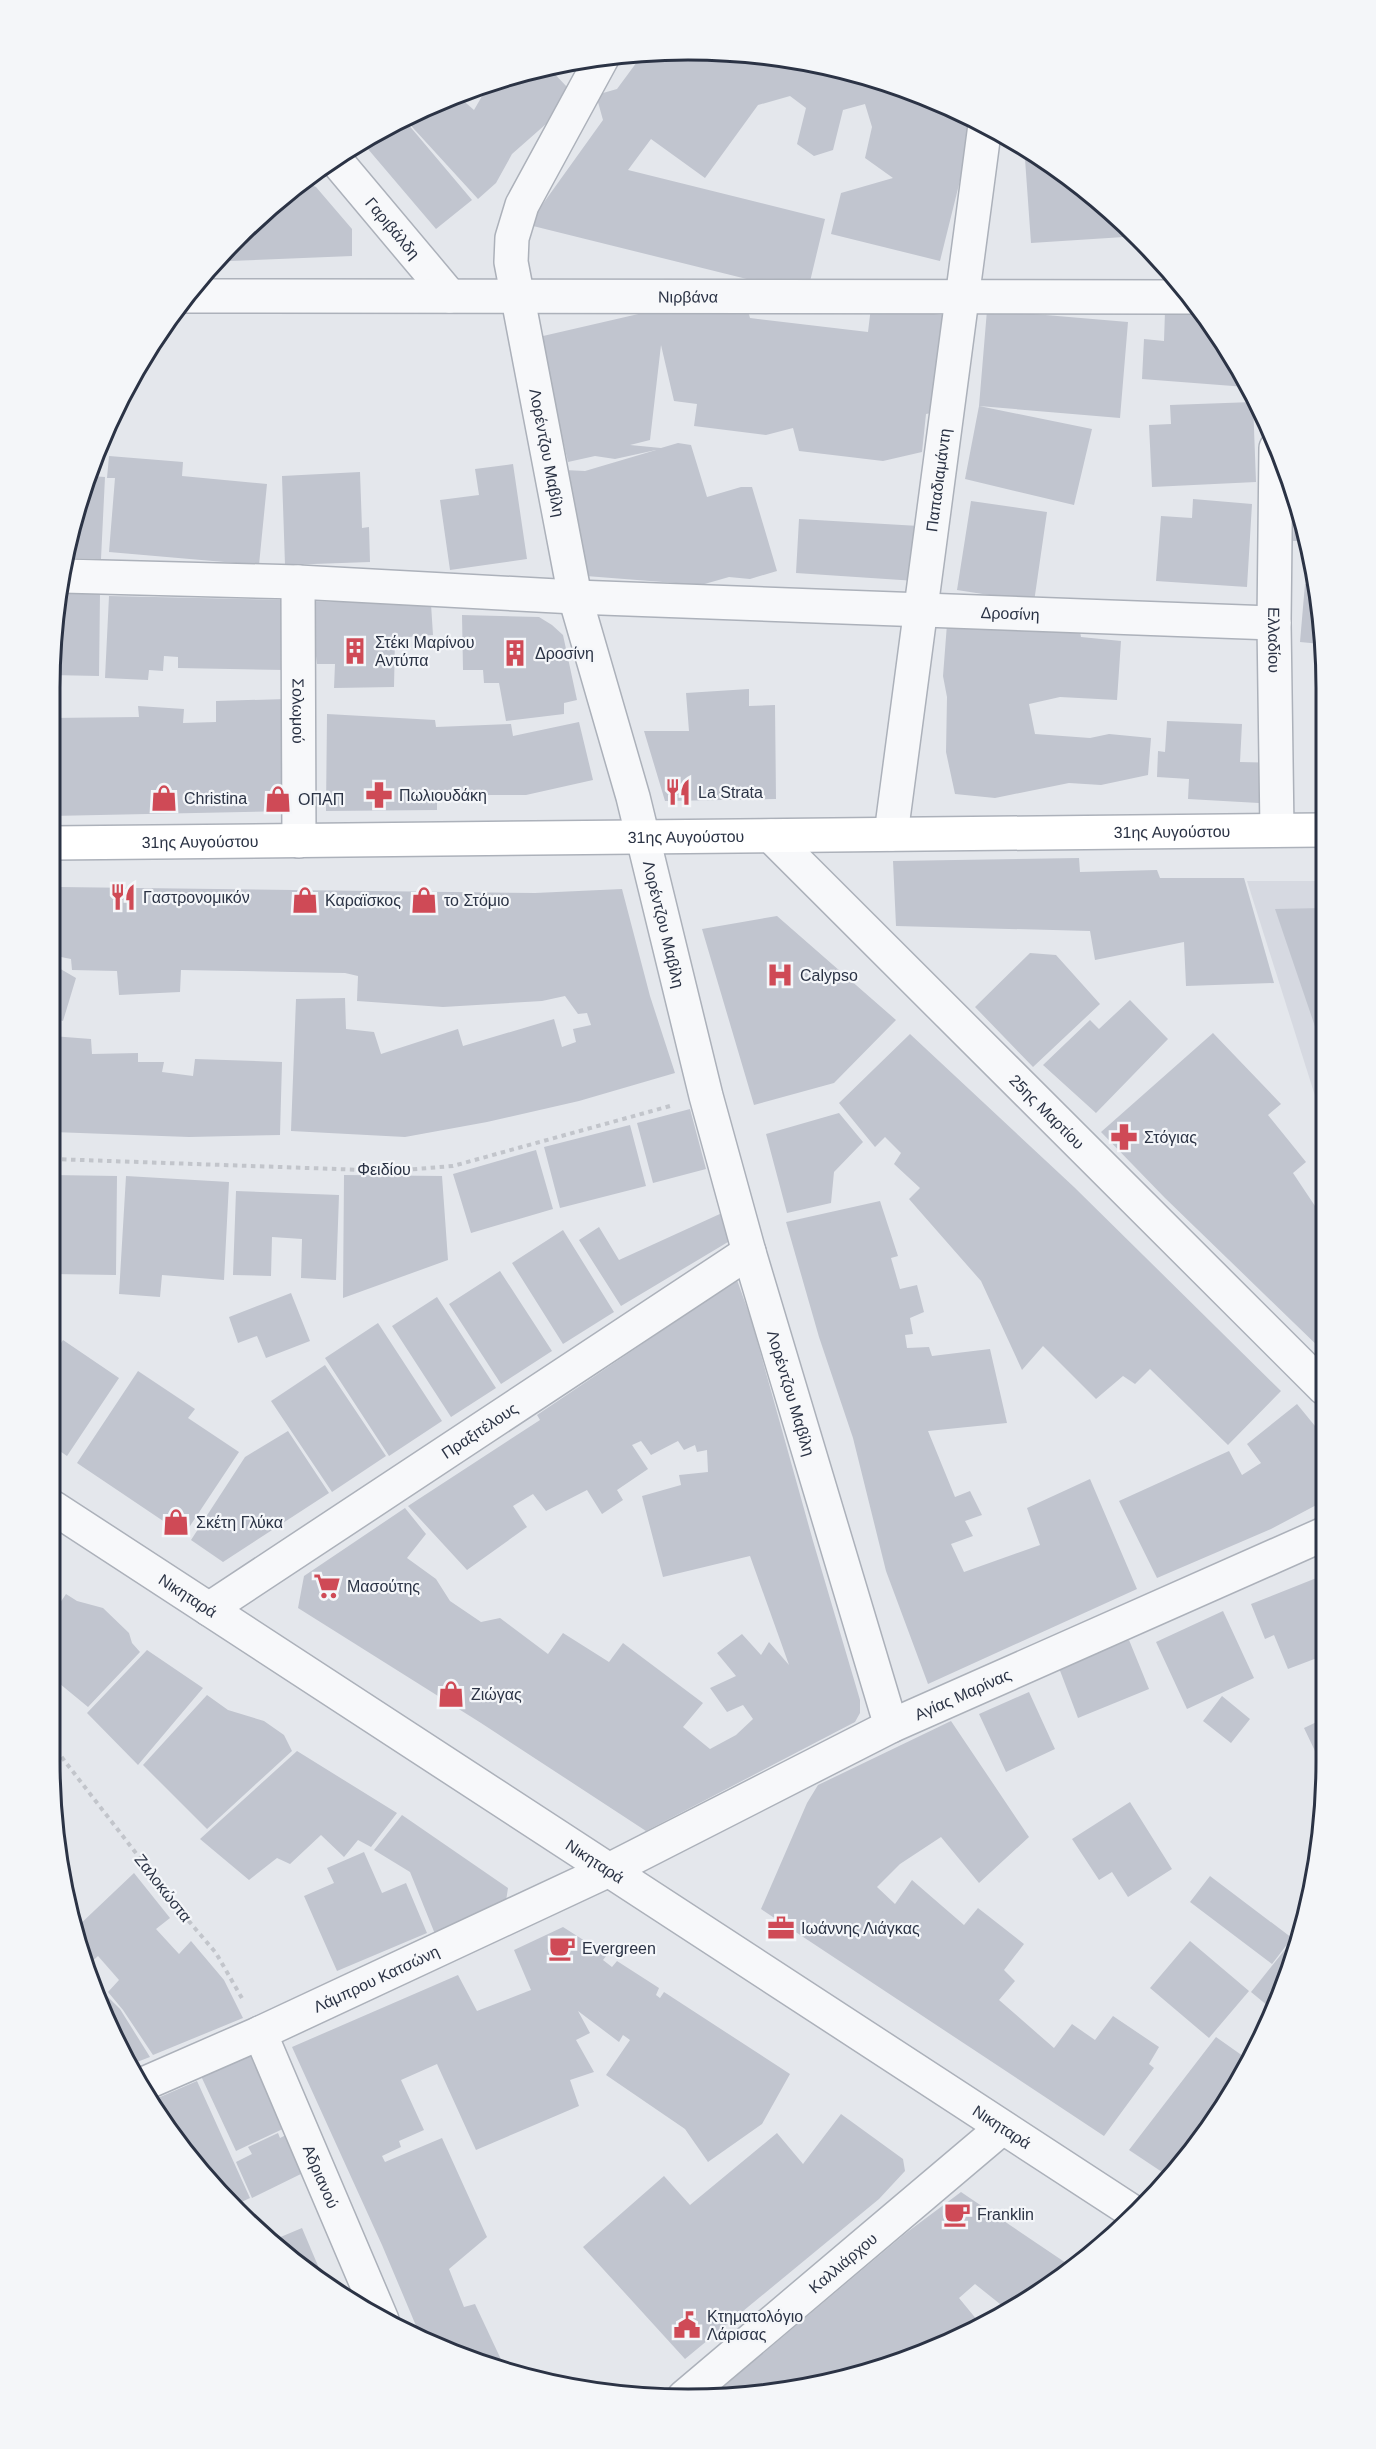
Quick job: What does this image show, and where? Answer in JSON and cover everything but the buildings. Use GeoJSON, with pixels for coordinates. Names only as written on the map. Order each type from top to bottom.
{"type":"FeatureCollection","features":[{"type":"Feature","properties":{"kind":"main road","name":"31ης Αυγούστου"},"geometry":{"type":"LineString","coordinates":[[60,843],[1316,830]]}},
{"type":"Feature","properties":{"kind":"street","name":"Λορέντζου Μαβίλη"},"geometry":{"type":"LineString","coordinates":[[597,66],[522,205],[512,238],[511,262],[575,597],[633,797],[706,1096],[749,1252],[891,1726]]}},
{"type":"Feature","properties":{"kind":"street","name":"Παπαδιαμάντη"},"geometry":{"type":"LineString","coordinates":[[891,834],[985,135]]}},
{"type":"Feature","properties":{"kind":"street","name":"Γαριβάλδη"},"geometry":{"type":"LineString","coordinates":[[340,165],[450,296]]}},
{"type":"Feature","properties":{"kind":"street","name":"Νιρβάνα"},"geometry":{"type":"LineString","coordinates":[[198,296],[1179,297]]}},
{"type":"Feature","properties":{"kind":"street","name":"Ελλαδίου"},"geometry":{"type":"LineString","coordinates":[[1276,468],[1274,622],[1277,830]]}},
{"type":"Feature","properties":{"kind":"street","name":"Δροσίνη"},"geometry":{"type":"LineString","coordinates":[[70,576],[298,582],[575,597],[1274,622]]}},
{"type":"Feature","properties":{"kind":"street","name":"Σολωμού"},"geometry":{"type":"LineString","coordinates":[[298,582],[299,841]]}},
{"type":"Feature","properties":{"kind":"street","name":"25ης Μαρτίου"},"geometry":{"type":"LineString","coordinates":[[771,836],[1316,1380]]}},
{"type":"Feature","properties":{"kind":"street","name":"Πραξιτέλους"},"geometry":{"type":"LineString","coordinates":[[209,1609],[749,1252]]}},
{"type":"Feature","properties":{"kind":"street","name":"Νικηταρά"},"geometry":{"type":"LineString","coordinates":[[60,1512],[1128,2209]]}},
{"type":"Feature","properties":{"kind":"street","name":"Αγίας Μαρίνας"},"geometry":{"type":"LineString","coordinates":[[609,1870],[891,1726],[1316,1538]]}},
{"type":"Feature","properties":{"kind":"street","name":"Λάμπρου Κατσώνη"},"geometry":{"type":"LineString","coordinates":[[148,2082],[260,2033],[609,1870]]}},
{"type":"Feature","properties":{"kind":"street","name":"Αδριανού"},"geometry":{"type":"LineString","coordinates":[[260,2033],[376,2306]]}},
{"type":"Feature","properties":{"kind":"street","name":"Καλλιάρχου"},"geometry":{"type":"LineString","coordinates":[[694,2389],[1002,2128]]}},
{"type":"Feature","properties":{"kind":"path","name":"Φειδίου"},"geometry":{"type":"LineString","coordinates":[[60,1159],[393,1171],[453,1166],[706,1096]]}},
{"type":"Feature","properties":{"kind":"path","name":"Ζαλοκώστα"},"geometry":{"type":"LineString","coordinates":[[60,1755],[216,1953],[260,2033]]}},
{"type":"Feature","properties":{"kind":"shaded area"},"geometry":{"type":"Polygon","coordinates":[[[1247,881],[1316,881],[1316,1099],[1247,881]]]}},
{"type":"Feature","properties":{"kind":"place","name":"Στέκι Μαρίνου Αντύπα"},"geometry":{"type":"Point","coordinates":[355,651]}},
{"type":"Feature","properties":{"kind":"place","name":"Δροσίνη"},"geometry":{"type":"Point","coordinates":[515,653]}},
{"type":"Feature","properties":{"kind":"place","name":"La Strata"},"geometry":{"type":"Point","coordinates":[678,792]}},
{"type":"Feature","properties":{"kind":"place","name":"Πωλιουδάκη"},"geometry":{"type":"Point","coordinates":[379,795]}},
{"type":"Feature","properties":{"kind":"place","name":"Christina"},"geometry":{"type":"Point","coordinates":[164,798]}},
{"type":"Feature","properties":{"kind":"place","name":"ΟΠΑΠ"},"geometry":{"type":"Point","coordinates":[278,799]}},
{"type":"Feature","properties":{"kind":"place","name":"Γαστρονομικόν"},"geometry":{"type":"Point","coordinates":[123,897]}},
{"type":"Feature","properties":{"kind":"place","name":"Καραϊσκος"},"geometry":{"type":"Point","coordinates":[305,900]}},
{"type":"Feature","properties":{"kind":"place","name":"το Στόμιο"},"geometry":{"type":"Point","coordinates":[424,900]}},
{"type":"Feature","properties":{"kind":"place","name":"Calypso"},"geometry":{"type":"Point","coordinates":[780,975]}},
{"type":"Feature","properties":{"kind":"place","name":"Στόγιας"},"geometry":{"type":"Point","coordinates":[1124,1137]}},
{"type":"Feature","properties":{"kind":"place","name":"Σκέτη Γλύκα"},"geometry":{"type":"Point","coordinates":[176,1522]}},
{"type":"Feature","properties":{"kind":"place","name":"Μασούτης"},"geometry":{"type":"Point","coordinates":[327,1586]}},
{"type":"Feature","properties":{"kind":"place","name":"Ζιώγας"},"geometry":{"type":"Point","coordinates":[451,1694]}},
{"type":"Feature","properties":{"kind":"place","name":"Ιωάννης Λιάγκας"},"geometry":{"type":"Point","coordinates":[781,1928]}},
{"type":"Feature","properties":{"kind":"place","name":"Evergreen"},"geometry":{"type":"Point","coordinates":[562,1948]}},
{"type":"Feature","properties":{"kind":"place","name":"Franklin"},"geometry":{"type":"Point","coordinates":[957,2214]}},
{"type":"Feature","properties":{"kind":"place","name":"Κτηματολόγιο Λάρισας"},"geometry":{"type":"Point","coordinates":[687,2325]}}]}
